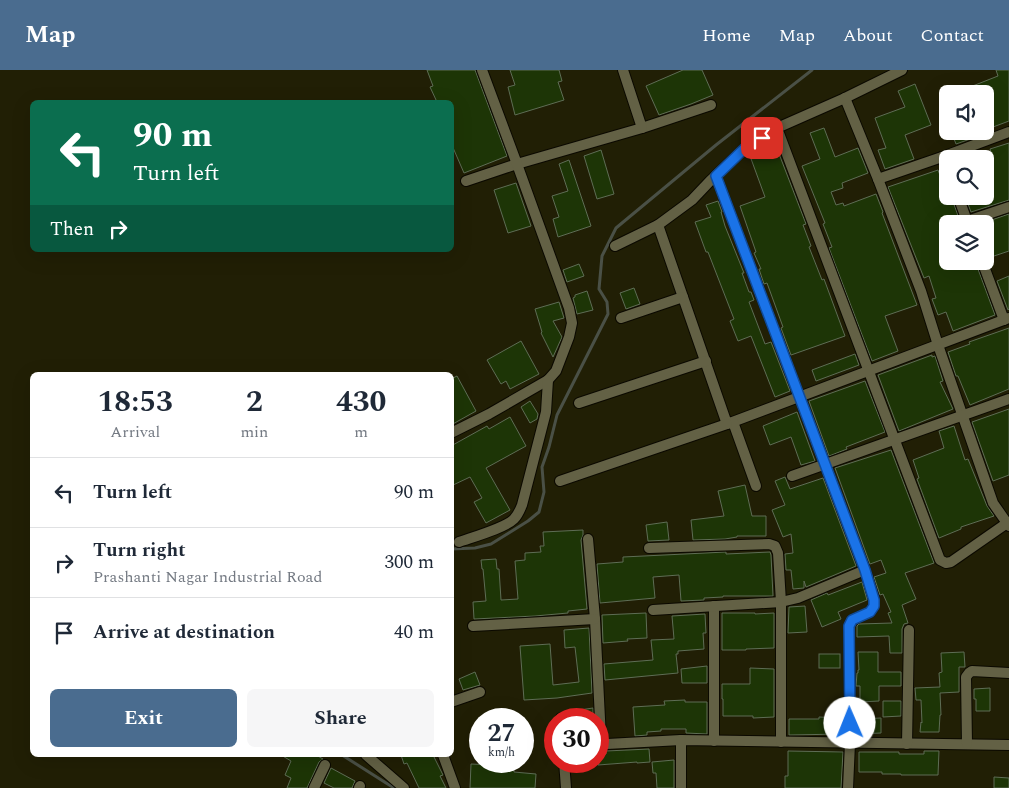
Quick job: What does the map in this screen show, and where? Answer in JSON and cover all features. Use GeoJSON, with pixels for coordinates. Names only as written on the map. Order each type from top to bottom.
{"type":"FeatureCollection","features":[{"type":"Feature","properties":{"kind":"street"},"geometry":{"type":"LineString","coordinates":[[454,432],[548,380],[556,371],[569,337],[572,322],[569,308],[482,70]]}},
{"type":"Feature","properties":{"kind":"street"},"geometry":{"type":"LineString","coordinates":[[623,70],[642,128]]}},
{"type":"Feature","properties":{"kind":"street"},"geometry":{"type":"LineString","coordinates":[[615,246],[658,225],[692,200],[746,147],[777,128],[902,70]]}},
{"type":"Feature","properties":{"kind":"street"},"geometry":{"type":"LineString","coordinates":[[777,128],[940,560],[946,563],[951,562],[1008,525],[994,503],[962,417],[921,291],[878,179],[844,98]]}},
{"type":"Feature","properties":{"kind":"street"},"geometry":{"type":"LineString","coordinates":[[466,181],[711,106]]}},
{"type":"Feature","properties":{"kind":"street"},"geometry":{"type":"LineString","coordinates":[[961,150],[1009,132]]}},
{"type":"Feature","properties":{"kind":"street"},"geometry":{"type":"LineString","coordinates":[[878,179],[939,158]]}},
{"type":"Feature","properties":{"kind":"street"},"geometry":{"type":"LineString","coordinates":[[716,176],[865,570],[874,600],[874,606],[870,612],[852,620],[849,626],[850,743],[848,788]]}},
{"type":"Feature","properties":{"kind":"street"},"geometry":{"type":"LineString","coordinates":[[987,215],[1009,207]]}},
{"type":"Feature","properties":{"kind":"street"},"geometry":{"type":"LineString","coordinates":[[658,225],[706,361],[756,486]]}},
{"type":"Feature","properties":{"kind":"street"},"geometry":{"type":"LineString","coordinates":[[560,481],[730,423],[1006,319],[986,270]]}},
{"type":"Feature","properties":{"kind":"street"},"geometry":{"type":"LineString","coordinates":[[621,318],[683,297]]}},
{"type":"Feature","properties":{"kind":"street"},"geometry":{"type":"LineString","coordinates":[[579,402],[706,361]]}},
{"type":"Feature","properties":{"kind":"street"},"geometry":{"type":"LineString","coordinates":[[459,542],[505,525],[514,519],[518,513],[522,505],[546,412],[548,380]]}},
{"type":"Feature","properties":{"kind":"street"},"geometry":{"type":"LineString","coordinates":[[792,476],[1009,399]]}},
{"type":"Feature","properties":{"kind":"street"},"geometry":{"type":"LineString","coordinates":[[588,539],[595,619],[601,739],[607,744],[682,740],[1009,745]]}},
{"type":"Feature","properties":{"kind":"street"},"geometry":{"type":"LineString","coordinates":[[649,548],[769,544],[775,546],[778,553],[781,602],[781,742]]}},
{"type":"Feature","properties":{"kind":"street"},"geometry":{"type":"LineString","coordinates":[[653,610],[781,602],[798,598],[865,570]]}},
{"type":"Feature","properties":{"kind":"street"},"geometry":{"type":"LineString","coordinates":[[714,606],[714,741]]}},
{"type":"Feature","properties":{"kind":"street"},"geometry":{"type":"LineString","coordinates":[[473,626],[595,619]]}},
{"type":"Feature","properties":{"kind":"street"},"geometry":{"type":"LineString","coordinates":[[907,744],[909,630]]}},
{"type":"Feature","properties":{"kind":"street"},"geometry":{"type":"LineString","coordinates":[[967,744],[966,677],[972,671],[1009,673]]}},
{"type":"Feature","properties":{"kind":"street"},"geometry":{"type":"LineString","coordinates":[[454,701],[480,692]]}},
{"type":"Feature","properties":{"kind":"street"},"geometry":{"type":"LineString","coordinates":[[681,788],[682,740]]}},
{"type":"Feature","properties":{"kind":"street"},"geometry":{"type":"LineString","coordinates":[[368,757],[404,788]]}},
{"type":"Feature","properties":{"kind":"street"},"geometry":{"type":"LineString","coordinates":[[444,757],[455,788]]}},
{"type":"Feature","properties":{"kind":"street"},"geometry":{"type":"LineString","coordinates":[[314,788],[325,765]]}},
{"type":"Feature","properties":{"kind":"street"},"geometry":{"type":"LineString","coordinates":[[565,773],[566,788]]}},
{"type":"Feature","properties":{"kind":"building"},"geometry":{"type":"Polygon","coordinates":[[[427,70],[475,70],[507,156],[464,173],[454,150],[454,100],[436,100],[430,87],[433,86],[427,70]]]}},
{"type":"Feature","properties":{"kind":"building"},"geometry":{"type":"Polygon","coordinates":[[[510,70],[559,70],[562,81],[558,82],[564,100],[515,115],[508,87],[515,85],[510,70]]]}},
{"type":"Feature","properties":{"kind":"building"},"geometry":{"type":"Polygon","coordinates":[[[683,70],[702,70],[713,95],[659,115],[646,86],[683,70]]]}},
{"type":"Feature","properties":{"kind":"building"},"geometry":{"type":"Polygon","coordinates":[[[996,70],[1009,70],[1009,121],[994,127],[994,85],[975,85],[998,76],[996,70]]]}},
{"type":"Feature","properties":{"kind":"building"},"geometry":{"type":"Polygon","coordinates":[[[915,84],[931,125],[905,135],[914,159],[885,169],[878,150],[886,148],[875,118],[905,107],[898,91],[915,84]]]}},
{"type":"Feature","properties":{"kind":"building"},"geometry":{"type":"Polygon","coordinates":[[[824,128],[835,157],[858,148],[868,173],[842,183],[843,188],[831,192],[836,205],[843,203],[844,206],[876,194],[917,305],[885,316],[898,351],[872,361],[829,248],[832,247],[823,224],[825,223],[802,166],[820,159],[810,133],[824,128]]]}},
{"type":"Feature","properties":{"kind":"building"},"geometry":{"type":"Polygon","coordinates":[[[954,140],[967,140],[956,144],[954,140]]]}},
{"type":"Feature","properties":{"kind":"building"},"geometry":{"type":"Polygon","coordinates":[[[1009,143],[1009,200],[994,205],[994,150],[990,149],[1009,143]]]}},
{"type":"Feature","properties":{"kind":"building"},"geometry":{"type":"Polygon","coordinates":[[[776,146],[806,224],[803,225],[811,246],[809,247],[822,280],[824,279],[845,336],[791,355],[767,283],[764,284],[759,269],[761,269],[754,253],[756,252],[740,206],[765,197],[750,156],[776,146]]]}},
{"type":"Feature","properties":{"kind":"building"},"geometry":{"type":"Polygon","coordinates":[[[601,150],[614,194],[597,199],[584,156],[601,150]]]}},
{"type":"Feature","properties":{"kind":"building"},"geometry":{"type":"Polygon","coordinates":[[[569,160],[591,226],[558,237],[553,219],[559,217],[552,196],[568,191],[559,164],[569,160]]]}},
{"type":"Feature","properties":{"kind":"building"},"geometry":{"type":"Polygon","coordinates":[[[938,170],[939,205],[954,205],[958,215],[939,215],[939,270],[978,270],[995,315],[953,331],[946,312],[938,315],[932,299],[936,298],[929,276],[924,278],[888,187],[938,170]]]}},
{"type":"Feature","properties":{"kind":"building"},"geometry":{"type":"Polygon","coordinates":[[[516,183],[531,226],[508,233],[494,190],[516,183]]]}},
{"type":"Feature","properties":{"kind":"building"},"geometry":{"type":"Polygon","coordinates":[[[718,201],[725,226],[744,273],[742,273],[754,300],[749,302],[765,344],[771,342],[790,391],[775,397],[751,336],[738,341],[730,321],[734,319],[695,222],[711,217],[706,205],[718,201]]]}},
{"type":"Feature","properties":{"kind":"building"},"geometry":{"type":"Polygon","coordinates":[[[968,205],[993,205],[971,212],[968,205]]]}},
{"type":"Feature","properties":{"kind":"building"},"geometry":{"type":"Polygon","coordinates":[[[1009,214],[1009,251],[994,256],[994,219],[1009,214]]]}},
{"type":"Feature","properties":{"kind":"building"},"geometry":{"type":"Polygon","coordinates":[[[579,264],[584,276],[567,282],[563,270],[579,264]]]}},
{"type":"Feature","properties":{"kind":"building"},"geometry":{"type":"Polygon","coordinates":[[[1009,276],[1009,309],[1008,310],[997,281],[1009,276]]]}},
{"type":"Feature","properties":{"kind":"building"},"geometry":{"type":"Polygon","coordinates":[[[634,288],[640,304],[626,309],[620,293],[634,288]]]}},
{"type":"Feature","properties":{"kind":"building"},"geometry":{"type":"Polygon","coordinates":[[[587,291],[593,310],[577,314],[573,298],[575,295],[587,291]]]}},
{"type":"Feature","properties":{"kind":"building"},"geometry":{"type":"Polygon","coordinates":[[[559,302],[564,318],[553,321],[562,337],[553,357],[541,333],[535,309],[559,302]]]}},
{"type":"Feature","properties":{"kind":"building"},"geometry":{"type":"Polygon","coordinates":[[[1009,328],[1009,389],[970,405],[958,376],[956,376],[948,352],[970,344],[969,342],[1009,328]]]}},
{"type":"Feature","properties":{"kind":"building"},"geometry":{"type":"Polygon","coordinates":[[[521,341],[539,374],[510,389],[506,381],[501,384],[487,360],[521,341]]]}},
{"type":"Feature","properties":{"kind":"building"},"geometry":{"type":"Polygon","coordinates":[[[855,354],[859,365],[816,381],[812,370],[855,354]]]}},
{"type":"Feature","properties":{"kind":"building"},"geometry":{"type":"Polygon","coordinates":[[[932,355],[932,357],[935,356],[943,381],[940,382],[953,409],[899,431],[878,375],[932,355]]]}},
{"type":"Feature","properties":{"kind":"building"},"geometry":{"type":"Polygon","coordinates":[[[457,376],[476,411],[454,423],[454,378],[457,376]]]}},
{"type":"Feature","properties":{"kind":"building"},"geometry":{"type":"Polygon","coordinates":[[[865,381],[885,432],[846,447],[847,449],[829,456],[809,401],[865,381]]]}},
{"type":"Feature","properties":{"kind":"building"},"geometry":{"type":"Polygon","coordinates":[[[530,401],[538,414],[537,419],[530,423],[521,407],[530,401]]]}},
{"type":"Feature","properties":{"kind":"building"},"geometry":{"type":"Polygon","coordinates":[[[1009,409],[1009,475],[993,481],[972,422],[1009,409]]]}},
{"type":"Feature","properties":{"kind":"building"},"geometry":{"type":"Polygon","coordinates":[[[797,412],[815,461],[801,465],[791,437],[770,445],[763,426],[797,412]]]}},
{"type":"Feature","properties":{"kind":"building"},"geometry":{"type":"Polygon","coordinates":[[[510,417],[526,446],[486,468],[510,510],[486,523],[474,502],[482,498],[470,477],[454,485],[454,444],[487,426],[489,429],[510,417]]]}},
{"type":"Feature","properties":{"kind":"building"},"geometry":{"type":"Polygon","coordinates":[[[954,426],[965,460],[968,459],[987,506],[994,516],[961,527],[961,529],[939,538],[917,479],[919,478],[913,460],[944,448],[939,431],[954,426]]]}},
{"type":"Feature","properties":{"kind":"building"},"geometry":{"type":"Polygon","coordinates":[[[891,450],[934,563],[905,573],[916,599],[902,605],[908,623],[904,624],[902,629],[902,653],[890,653],[889,636],[857,637],[857,626],[859,624],[892,623],[888,613],[891,612],[883,594],[880,595],[874,577],[886,573],[881,560],[870,564],[835,468],[891,450]]]}},
{"type":"Feature","properties":{"kind":"building"},"geometry":{"type":"Polygon","coordinates":[[[785,477],[790,489],[823,478],[856,566],[806,587],[804,581],[804,588],[793,589],[791,570],[786,570],[785,554],[793,553],[791,534],[783,537],[772,510],[785,505],[775,481],[785,477]]]}},
{"type":"Feature","properties":{"kind":"building"},"geometry":{"type":"Polygon","coordinates":[[[745,485],[752,516],[766,516],[766,536],[737,536],[725,539],[693,540],[691,520],[724,516],[718,491],[745,485]]]}},
{"type":"Feature","properties":{"kind":"building"},"geometry":{"type":"Polygon","coordinates":[[[667,522],[669,540],[648,541],[646,525],[667,522]]]}},
{"type":"Feature","properties":{"kind":"building"},"geometry":{"type":"Polygon","coordinates":[[[583,530],[581,540],[587,609],[535,616],[474,619],[473,602],[486,601],[481,560],[496,559],[497,569],[499,569],[501,600],[518,599],[515,561],[525,560],[525,553],[541,552],[540,546],[544,546],[543,532],[583,530]]]}},
{"type":"Feature","properties":{"kind":"building"},"geometry":{"type":"Polygon","coordinates":[[[726,552],[726,554],[770,552],[773,596],[723,596],[704,598],[704,600],[681,601],[679,575],[653,577],[655,598],[600,603],[597,564],[623,562],[623,557],[726,552]]]}},
{"type":"Feature","properties":{"kind":"building"},"geometry":{"type":"Polygon","coordinates":[[[862,582],[867,600],[838,612],[841,619],[822,627],[811,600],[862,582]]]}},
{"type":"Feature","properties":{"kind":"building"},"geometry":{"type":"Polygon","coordinates":[[[805,606],[807,632],[788,633],[789,607],[805,606]]]}},
{"type":"Feature","properties":{"kind":"building"},"geometry":{"type":"Polygon","coordinates":[[[646,613],[647,638],[603,643],[602,615],[646,613]]]}},
{"type":"Feature","properties":{"kind":"building"},"geometry":{"type":"Polygon","coordinates":[[[722,613],[774,613],[774,648],[722,650],[722,613]]]}},
{"type":"Feature","properties":{"kind":"building"},"geometry":{"type":"Polygon","coordinates":[[[705,614],[706,633],[703,633],[704,649],[678,651],[678,654],[676,654],[678,673],[605,680],[604,664],[653,660],[651,640],[674,639],[672,616],[705,614]]]}},
{"type":"Feature","properties":{"kind":"building"},"geometry":{"type":"Polygon","coordinates":[[[589,628],[592,693],[524,700],[520,646],[550,644],[553,685],[579,682],[575,647],[565,648],[564,630],[589,628]]]}},
{"type":"Feature","properties":{"kind":"building"},"geometry":{"type":"Polygon","coordinates":[[[858,652],[878,652],[878,672],[901,672],[901,686],[879,686],[879,701],[860,702],[860,686],[856,686],[859,670],[858,652]]]}},
{"type":"Feature","properties":{"kind":"building"},"geometry":{"type":"Polygon","coordinates":[[[964,652],[965,667],[959,667],[959,692],[940,693],[941,715],[939,732],[920,732],[922,723],[921,700],[916,700],[915,688],[940,687],[939,673],[942,672],[941,653],[964,652]]]}},
{"type":"Feature","properties":{"kind":"building"},"geometry":{"type":"Polygon","coordinates":[[[819,654],[840,654],[840,668],[819,668],[819,654]]]}},
{"type":"Feature","properties":{"kind":"building"},"geometry":{"type":"Polygon","coordinates":[[[707,666],[707,683],[682,683],[681,669],[707,666]]]}},
{"type":"Feature","properties":{"kind":"building"},"geometry":{"type":"Polygon","coordinates":[[[750,668],[774,669],[774,717],[723,716],[722,684],[750,684],[750,668]]]}},
{"type":"Feature","properties":{"kind":"building"},"geometry":{"type":"Polygon","coordinates":[[[475,672],[480,685],[463,690],[459,679],[475,672]]]}},
{"type":"Feature","properties":{"kind":"building"},"geometry":{"type":"Polygon","coordinates":[[[990,688],[990,711],[976,711],[974,689],[990,688]]]}},
{"type":"Feature","properties":{"kind":"building"},"geometry":{"type":"Polygon","coordinates":[[[685,700],[685,702],[707,702],[707,734],[686,733],[686,729],[661,729],[661,731],[647,732],[647,735],[635,736],[633,707],[665,705],[664,701],[685,700]]]}},
{"type":"Feature","properties":{"kind":"building"},"geometry":{"type":"Polygon","coordinates":[[[883,701],[901,701],[901,716],[883,717],[883,701]]]}},
{"type":"Feature","properties":{"kind":"building"},"geometry":{"type":"Polygon","coordinates":[[[819,717],[843,718],[843,734],[789,735],[789,719],[819,719],[819,717]]]}},
{"type":"Feature","properties":{"kind":"building"},"geometry":{"type":"Polygon","coordinates":[[[881,718],[881,733],[857,734],[857,719],[881,718]]]}},
{"type":"Feature","properties":{"kind":"building"},"geometry":{"type":"Polygon","coordinates":[[[649,749],[650,762],[609,764],[609,751],[649,749]]]}},
{"type":"Feature","properties":{"kind":"building"},"geometry":{"type":"Polygon","coordinates":[[[788,751],[843,752],[841,788],[785,788],[785,776],[788,776],[788,751]]]}},
{"type":"Feature","properties":{"kind":"building"},"geometry":{"type":"Polygon","coordinates":[[[924,751],[939,751],[938,775],[859,772],[859,752],[924,754],[924,751]]]}},
{"type":"Feature","properties":{"kind":"building"},"geometry":{"type":"Polygon","coordinates":[[[284,757],[320,757],[323,759],[319,762],[307,788],[287,788],[291,778],[285,775],[291,761],[284,757]]]}},
{"type":"Feature","properties":{"kind":"building"},"geometry":{"type":"Polygon","coordinates":[[[402,757],[434,757],[443,775],[440,776],[446,788],[419,788],[407,763],[404,764],[402,757]]]}},
{"type":"Feature","properties":{"kind":"building"},"geometry":{"type":"Polygon","coordinates":[[[674,760],[674,788],[657,788],[656,773],[653,773],[652,762],[674,760]]]}},
{"type":"Feature","properties":{"kind":"building"},"geometry":{"type":"Polygon","coordinates":[[[331,768],[355,781],[352,788],[334,788],[324,783],[331,768]]]}},
{"type":"Feature","properties":{"kind":"building"},"geometry":{"type":"Polygon","coordinates":[[[471,773],[536,774],[535,788],[470,788],[471,773]]]}},
{"type":"Feature","properties":{"kind":"building"},"geometry":{"type":"Polygon","coordinates":[[[994,777],[1009,778],[1009,788],[994,788],[994,777]]]}},
{"type":"Feature","properties":{"kind":"waterway"},"geometry":{"type":"LineString","coordinates":[[454,549],[475,548],[491,544],[539,512],[544,492],[542,467],[557,415],[608,314],[607,302],[599,289],[602,256],[616,228],[716,145],[812,70]]}},
{"type":"Feature","properties":{"kind":"waterway"},"geometry":{"type":"LineString","coordinates":[[345,757],[394,788]]}},
{"type":"Feature","properties":{"kind":"route"},"geometry":{"type":"LineString","coordinates":[[762,138],[746,147],[716,176],[865,570],[874,600],[872,610],[852,620],[849,626],[850,723]]}}]}
